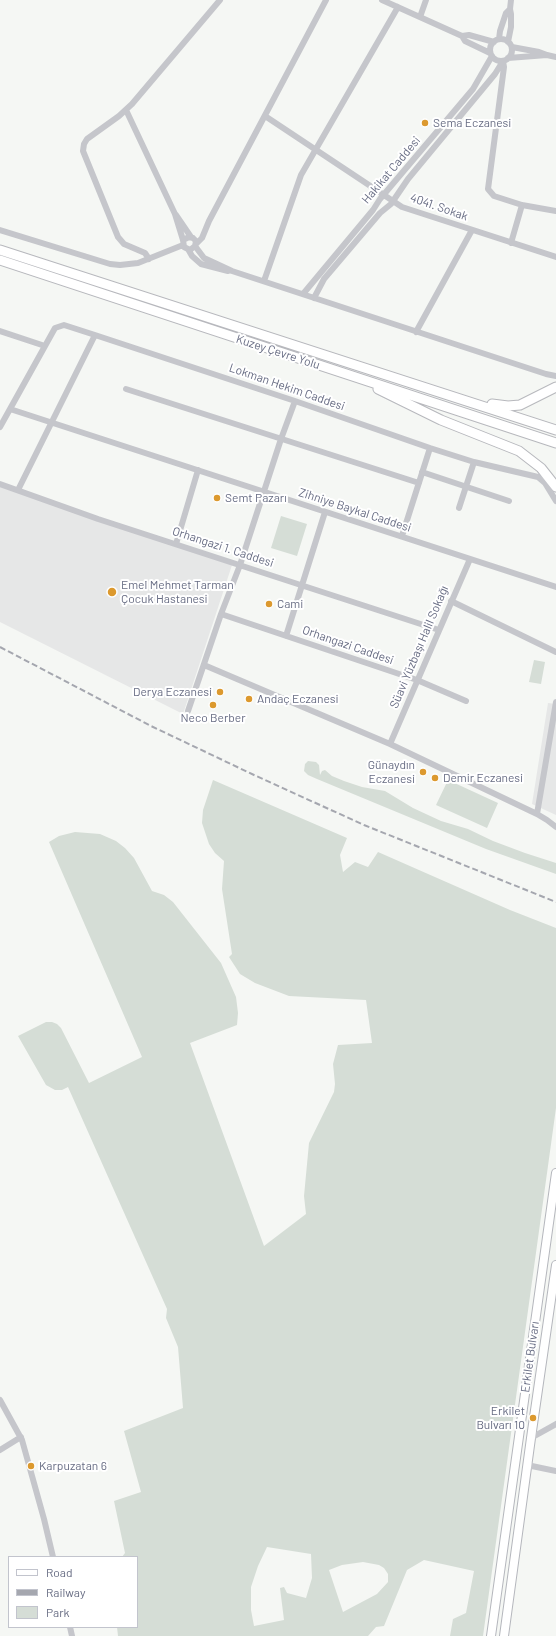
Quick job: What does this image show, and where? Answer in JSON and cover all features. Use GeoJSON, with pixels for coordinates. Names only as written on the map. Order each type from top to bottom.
{"type":"FeatureCollection","features":[{"type":"Feature","properties":{"kind":"highway","name":"Kuzey Çevre Yolu"},"geometry":{"type":"LineString","coordinates":[[0,250],[556,430]]}},
{"type":"Feature","properties":{"kind":"highway","name":"Kuzey Çevre Yolu"},"geometry":{"type":"LineString","coordinates":[[0,260],[556,443]]}},
{"type":"Feature","properties":{"kind":"highway"},"geometry":{"type":"LineString","coordinates":[[362,379],[422,412],[519,451],[541,468],[556,487]]}},
{"type":"Feature","properties":{"kind":"highway"},"geometry":{"type":"LineString","coordinates":[[409,382],[434,386],[495,405],[508,406],[525,403],[556,387]]}},
{"type":"Feature","properties":{"kind":"main road","name":"Erkilet Bulvarı"},"geometry":{"type":"LineString","coordinates":[[491,1636],[556,1173]]}},
{"type":"Feature","properties":{"kind":"main road","name":"Erkilet Bulvarı"},"geometry":{"type":"LineString","coordinates":[[504,1636],[556,1265]]}},
{"type":"Feature","properties":{"kind":"street"},"geometry":{"type":"LineString","coordinates":[[149,259],[145,253],[124,244],[118,237],[83,150],[84,144],[87,139],[126,110],[220,0]]}},
{"type":"Feature","properties":{"kind":"street"},"geometry":{"type":"LineString","coordinates":[[185,245],[186,237],[194,241],[202,238],[208,227],[209,221],[326,0]]}},
{"type":"Feature","properties":{"kind":"street"},"geometry":{"type":"LineString","coordinates":[[382,0],[462,36],[510,44],[539,52],[547,56]]}},
{"type":"Feature","properties":{"kind":"street"},"geometry":{"type":"LineString","coordinates":[[420,18],[426,0]]}},
{"type":"Feature","properties":{"kind":"street"},"geometry":{"type":"LineString","coordinates":[[511,0],[510,44],[512,53],[506,60],[504,67],[488,189],[494,196],[522,205],[556,211]]}},
{"type":"Feature","properties":{"kind":"street"},"geometry":{"type":"LineString","coordinates":[[264,281],[301,175],[398,7]]}},
{"type":"Feature","properties":{"kind":"street"},"geometry":{"type":"LineString","coordinates":[[491,55],[490,47],[496,41],[506,13],[510,8]]}},
{"type":"Feature","properties":{"kind":"street"},"geometry":{"type":"LineString","coordinates":[[462,36],[465,41],[491,55],[497,60],[547,56],[556,57]]}},
{"type":"Feature","properties":{"kind":"street","name":"Hakikat Caddesi"},"geometry":{"type":"LineString","coordinates":[[303,294],[384,194],[473,89],[491,55]]}},
{"type":"Feature","properties":{"kind":"street","name":"Hakikat Caddesi"},"geometry":{"type":"LineString","coordinates":[[314,298],[324,279],[380,213],[393,201],[408,179],[506,60]]}},
{"type":"Feature","properties":{"kind":"street"},"geometry":{"type":"LineString","coordinates":[[126,110],[175,214],[185,245],[194,259],[201,264],[232,271]]}},
{"type":"Feature","properties":{"kind":"street","name":"4041. Sokak"},"geometry":{"type":"LineString","coordinates":[[265,116],[402,207],[556,257]]}},
{"type":"Feature","properties":{"kind":"street"},"geometry":{"type":"LineString","coordinates":[[511,242],[522,205]]}},
{"type":"Feature","properties":{"kind":"street"},"geometry":{"type":"LineString","coordinates":[[175,214],[178,216],[204,258],[232,271],[416,332],[556,376]]}},
{"type":"Feature","properties":{"kind":"street"},"geometry":{"type":"LineString","coordinates":[[0,230],[110,264],[132,264],[185,245]]}},
{"type":"Feature","properties":{"kind":"street"},"geometry":{"type":"LineString","coordinates":[[416,332],[472,230]]}},
{"type":"Feature","properties":{"kind":"street"},"geometry":{"type":"LineString","coordinates":[[185,245],[192,249],[194,241]]}},
{"type":"Feature","properties":{"kind":"street","name":"Lokman Hekim Caddesi"},"geometry":{"type":"LineString","coordinates":[[45,346],[54,330],[61,325],[95,335],[295,401],[430,448],[474,462],[538,477],[545,483],[556,501]]}},
{"type":"Feature","properties":{"kind":"street"},"geometry":{"type":"LineString","coordinates":[[0,331],[45,346],[0,427]]}},
{"type":"Feature","properties":{"kind":"street"},"geometry":{"type":"LineString","coordinates":[[18,490],[95,335]]}},
{"type":"Feature","properties":{"kind":"street"},"geometry":{"type":"LineString","coordinates":[[126,389],[418,483]]}},
{"type":"Feature","properties":{"kind":"street"},"geometry":{"type":"LineString","coordinates":[[188,710],[265,492],[280,439],[295,401]]}},
{"type":"Feature","properties":{"kind":"street","name":"Zihniye Baykal Caddesi"},"geometry":{"type":"LineString","coordinates":[[10,409],[556,587]]}},
{"type":"Feature","properties":{"kind":"street"},"geometry":{"type":"LineString","coordinates":[[402,536],[430,448]]}},
{"type":"Feature","properties":{"kind":"street"},"geometry":{"type":"LineString","coordinates":[[459,508],[474,462]]}},
{"type":"Feature","properties":{"kind":"street"},"geometry":{"type":"LineString","coordinates":[[176,544],[198,470]]}},
{"type":"Feature","properties":{"kind":"street"},"geometry":{"type":"LineString","coordinates":[[422,472],[509,501]]}},
{"type":"Feature","properties":{"kind":"street","name":"Orhangazi 1. Caddesi"},"geometry":{"type":"LineString","coordinates":[[0,484],[98,519],[440,630]]}},
{"type":"Feature","properties":{"kind":"street"},"geometry":{"type":"LineString","coordinates":[[286,636],[325,512]]}},
{"type":"Feature","properties":{"kind":"street","name":"Süavi Yüzbaşı Halil Sokağı"},"geometry":{"type":"LineString","coordinates":[[390,744],[470,559]]}},
{"type":"Feature","properties":{"kind":"street"},"geometry":{"type":"LineString","coordinates":[[451,601],[556,652]]}},
{"type":"Feature","properties":{"kind":"street","name":"Orhangazi Caddesi"},"geometry":{"type":"LineString","coordinates":[[221,614],[417,680],[466,701]]}},
{"type":"Feature","properties":{"kind":"street"},"geometry":{"type":"LineString","coordinates":[[204,665],[390,744],[537,814],[556,827]]}},
{"type":"Feature","properties":{"kind":"street"},"geometry":{"type":"LineString","coordinates":[[537,814],[556,703]]}},
{"type":"Feature","properties":{"kind":"street"},"geometry":{"type":"LineString","coordinates":[[547,820],[556,821]]}},
{"type":"Feature","properties":{"kind":"street"},"geometry":{"type":"LineString","coordinates":[[0,1400],[21,1437],[32,1473],[53,1556]]}},
{"type":"Feature","properties":{"kind":"street"},"geometry":{"type":"LineString","coordinates":[[531,1438],[556,1424]]}},
{"type":"Feature","properties":{"kind":"street"},"geometry":{"type":"LineString","coordinates":[[0,1450],[21,1437]]}},
{"type":"Feature","properties":{"kind":"street"},"geometry":{"type":"LineString","coordinates":[[527,1465],[556,1471]]}},
{"type":"Feature","properties":{"kind":"shaded area","name":"Emel Mehmet Tarman Çocuk Hastanesi"},"geometry":{"type":"Polygon","coordinates":[[[0,485],[233,562],[183,714],[0,622],[0,485]]]}},
{"type":"Feature","properties":{"kind":"shaded area"},"geometry":{"type":"Polygon","coordinates":[[[548,703],[556,704],[556,815],[532,804],[548,703]]]}},
{"type":"Feature","properties":{"kind":"green space"},"geometry":{"type":"Polygon","coordinates":[[[281,516],[307,524],[297,556],[271,548],[281,516]]]}},
{"type":"Feature","properties":{"kind":"green space"},"geometry":{"type":"Polygon","coordinates":[[[534,660],[545,662],[541,684],[529,682],[534,660]]]}},
{"type":"Feature","properties":{"kind":"green space"},"geometry":{"type":"Polygon","coordinates":[[[308,761],[316,762],[319,765],[320,775],[322,771],[325,770],[332,776],[344,781],[362,787],[385,791],[413,808],[441,821],[468,829],[493,841],[556,863],[556,874],[486,849],[308,775],[304,771],[305,764],[308,761]]]}},
{"type":"Feature","properties":{"kind":"green space"},"geometry":{"type":"Polygon","coordinates":[[[213,780],[347,838],[340,855],[343,872],[355,862],[368,867],[378,852],[510,910],[556,928],[556,1108],[483,1636],[450,1636],[453,1619],[466,1613],[474,1571],[424,1560],[407,1570],[384,1626],[376,1627],[368,1636],[118,1636],[117,1628],[138,1628],[138,1556],[123,1556],[125,1553],[114,1501],[141,1492],[124,1431],[183,1408],[178,1347],[166,1318],[167,1309],[68,1087],[62,1090],[55,1090],[46,1085],[18,1036],[46,1022],[57,1024],[61,1028],[89,1083],[142,1057],[49,842],[59,836],[75,832],[100,834],[116,841],[134,858],[152,891],[164,895],[173,902],[221,963],[236,997],[238,1013],[237,1025],[190,1043],[264,1246],[306,1214],[304,1196],[309,1143],[334,1092],[335,1084],[333,1064],[338,1045],[372,1043],[366,1000],[289,996],[255,983],[240,974],[229,957],[232,954],[222,889],[224,861],[215,853],[209,844],[202,823],[203,810],[213,780]],[[267,1547],[258,1566],[251,1587],[251,1610],[254,1626],[284,1620],[280,1588],[284,1587],[287,1593],[306,1598],[312,1578],[311,1554],[267,1547]],[[363,1562],[342,1565],[329,1570],[343,1612],[377,1594],[388,1582],[388,1574],[384,1568],[379,1565],[363,1562]]]}},
{"type":"Feature","properties":{"kind":"green space"},"geometry":{"type":"Polygon","coordinates":[[[448,780],[498,803],[487,828],[436,805],[448,780]]]}},
{"type":"Feature","properties":{"kind":"railway"},"geometry":{"type":"LineString","coordinates":[[0,647],[151,726],[254,775],[364,825],[556,902]]}},
{"type":"Feature","properties":{"kind":"place","name":"Sema Eczanesi"},"geometry":{"type":"Point","coordinates":[425,123]}},
{"type":"Feature","properties":{"kind":"place","name":"Semt Pazarı"},"geometry":{"type":"Point","coordinates":[217,498]}},
{"type":"Feature","properties":{"kind":"place","name":"Emel Mehmet Tarman Çocuk Hastanesi"},"geometry":{"type":"Point","coordinates":[112,592]}},
{"type":"Feature","properties":{"kind":"place","name":"Cami"},"geometry":{"type":"Point","coordinates":[269,604]}},
{"type":"Feature","properties":{"kind":"place","name":"Derya Eczanesi"},"geometry":{"type":"Point","coordinates":[220,692]}},
{"type":"Feature","properties":{"kind":"place","name":"Andaç Eczanesi"},"geometry":{"type":"Point","coordinates":[249,699]}},
{"type":"Feature","properties":{"kind":"place","name":"Neco Berber"},"geometry":{"type":"Point","coordinates":[213,705]}},
{"type":"Feature","properties":{"kind":"place","name":"Günaydın Eczanesi"},"geometry":{"type":"Point","coordinates":[423,772]}},
{"type":"Feature","properties":{"kind":"place","name":"Demir Eczanesi"},"geometry":{"type":"Point","coordinates":[435,778]}},
{"type":"Feature","properties":{"kind":"place","name":"Erkilet Bulvarı 10"},"geometry":{"type":"Point","coordinates":[533,1418]}},
{"type":"Feature","properties":{"kind":"place","name":"Karpuzatan 6"},"geometry":{"type":"Point","coordinates":[31,1466]}}]}
